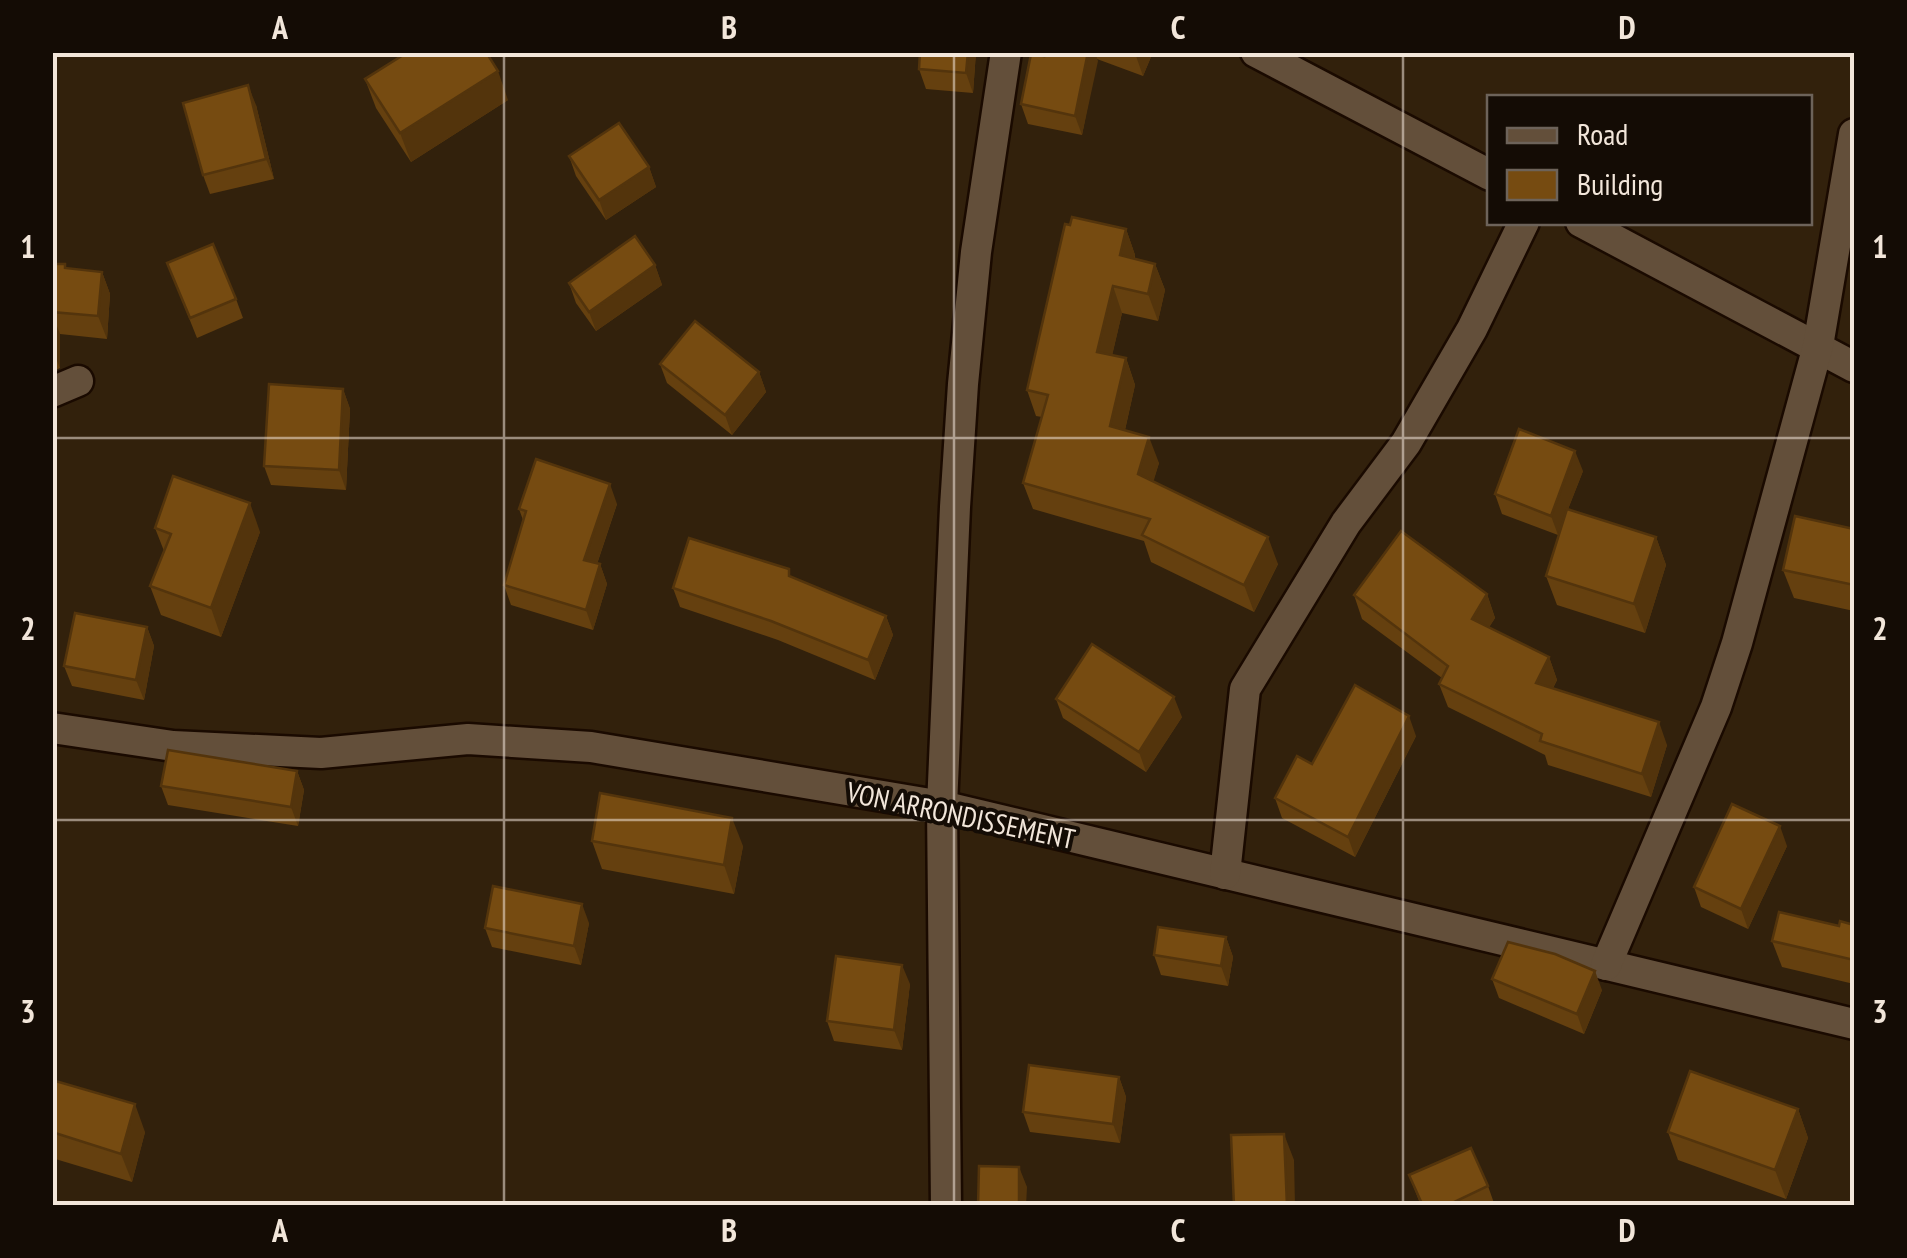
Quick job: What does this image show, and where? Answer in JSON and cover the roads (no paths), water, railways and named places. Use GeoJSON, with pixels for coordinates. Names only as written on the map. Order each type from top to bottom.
{"type":"FeatureCollection","features":[{"type":"Feature","properties":{"kind":"street"},"geometry":{"type":"LineString","coordinates":[[946,1206],[942,806],[963,384],[976,252],[1006,52]]}},
{"type":"Feature","properties":{"kind":"street"},"geometry":{"type":"LineString","coordinates":[[1256,52],[1487,173]]}},
{"type":"Feature","properties":{"kind":"street"},"geometry":{"type":"LineString","coordinates":[[1606,965],[1716,707],[1737,643],[1818,346],[1854,134]]}},
{"type":"Feature","properties":{"kind":"street"},"geometry":{"type":"LineString","coordinates":[[1226,874],[1246,690],[1346,523],[1406,444],[1472,329],[1523,225]]}},
{"type":"Feature","properties":{"kind":"street"},"geometry":{"type":"LineString","coordinates":[[1586,225],[1854,367]]}},
{"type":"Feature","properties":{"kind":"street","name":"VON ARRONDISSEMENT"},"geometry":{"type":"LineString","coordinates":[[52,728],[173,746],[321,753],[468,739],[591,747],[942,806],[1854,1024]]}}]}
